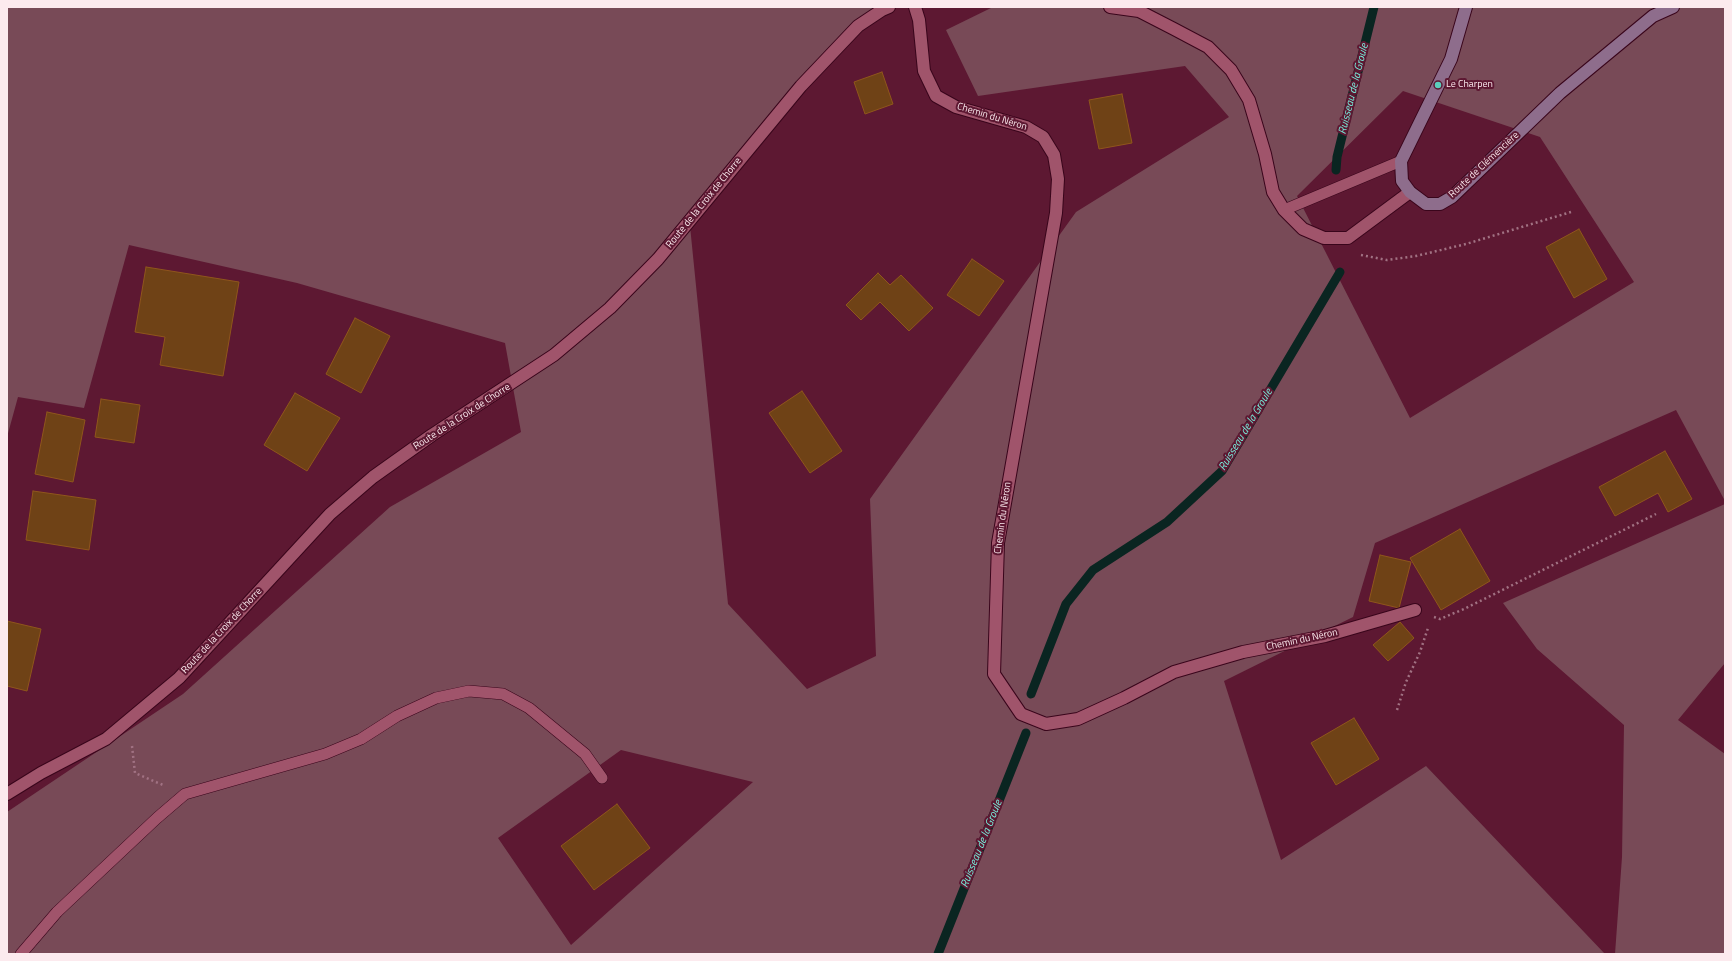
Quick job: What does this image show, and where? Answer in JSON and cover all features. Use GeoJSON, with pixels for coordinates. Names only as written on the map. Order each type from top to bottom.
{"type":"FeatureCollection","features":[{"type":"Feature","properties":{"kind":"street","name":"Route de la Croix de Chorre"},"geometry":{"type":"LineString","coordinates":[[7,794],[40,774],[106,739],[179,678],[330,514],[373,477],[432,435],[554,356],[610,308],[658,259],[800,86],[858,26],[889,7]]}},
{"type":"Feature","properties":{"kind":"street","name":"Chemin du Néron"},"geometry":{"type":"LineString","coordinates":[[915,7],[919,20],[924,71],[936,96],[956,107],[1026,126],[1043,137],[1054,155],[1058,179],[1056,213],[998,543],[994,674],[1021,714],[1046,724],[1078,719],[1124,698],[1174,672],[1243,652],[1326,636],[1415,610]]}},
{"type":"Feature","properties":{"kind":"street"},"geometry":{"type":"LineString","coordinates":[[1110,7],[1139,11],[1174,28],[1208,47],[1231,70],[1249,100],[1265,154],[1273,192],[1284,210],[1303,229],[1324,238],[1348,238],[1410,192]]}},
{"type":"Feature","properties":{"kind":"street","name":"Route de Clémencière"},"geometry":{"type":"LineString","coordinates":[[1466,7],[1451,59],[1401,161],[1402,181],[1410,192],[1426,204],[1440,204],[1452,197],[1560,93],[1653,16],[1673,7]]}},
{"type":"Feature","properties":{"kind":"lane"},"geometry":{"type":"LineString","coordinates":[[1284,210],[1401,161]]}},
{"type":"Feature","properties":{"kind":"lane"},"geometry":{"type":"LineString","coordinates":[[21,954],[57,912],[157,818],[186,794],[325,754],[361,739],[397,716],[436,698],[469,691],[503,694],[529,708],[585,754],[602,778]]}},
{"type":"Feature","properties":{"kind":"path"},"geometry":{"type":"LineString","coordinates":[[1348,238],[1357,254],[1387,260],[1416,256],[1466,244],[1571,212]]}},
{"type":"Feature","properties":{"kind":"path"},"geometry":{"type":"LineString","coordinates":[[1397,710],[1406,682],[1420,652],[1432,616],[1440,619],[1464,609],[1656,514]]}},
{"type":"Feature","properties":{"kind":"path"},"geometry":{"type":"LineString","coordinates":[[129,720],[136,773],[186,794]]}},
{"type":"Feature","properties":{"kind":"shaded area"},"geometry":{"type":"Polygon","coordinates":[[[7,7],[878,7],[689,216],[728,604],[807,689],[876,656],[870,499],[1076,212],[1229,117],[1185,66],[978,96],[946,30],[993,7],[1725,7],[1725,501],[1676,410],[1375,543],[1353,617],[1224,681],[1281,860],[1426,766],[1605,954],[7,954],[7,812],[183,694],[390,507],[521,432],[505,343],[297,283],[129,245],[84,408],[18,397],[7,437],[7,7]],[[1403,91],[1297,196],[1410,418],[1634,282],[1540,137],[1403,91]],[[621,750],[498,838],[571,945],[753,782],[621,750]]]}},
{"type":"Feature","properties":{"kind":"shaded area"},"geometry":{"type":"Polygon","coordinates":[[[1725,504],[1725,663],[1678,720],[1725,754],[1725,954],[1615,954],[1622,857],[1624,725],[1537,649],[1503,603],[1725,504]]]}},
{"type":"Feature","properties":{"kind":"building"},"geometry":{"type":"Polygon","coordinates":[[[882,72],[893,104],[865,114],[854,82],[882,72]]]}},
{"type":"Feature","properties":{"kind":"building"},"geometry":{"type":"Polygon","coordinates":[[[1122,94],[1132,143],[1099,149],[1089,100],[1122,94]]]}},
{"type":"Feature","properties":{"kind":"building"},"geometry":{"type":"Polygon","coordinates":[[[1579,229],[1607,279],[1574,298],[1546,247],[1579,229]]]}},
{"type":"Feature","properties":{"kind":"building"},"geometry":{"type":"Polygon","coordinates":[[[972,259],[1004,281],[979,316],[947,295],[972,259]]]}},
{"type":"Feature","properties":{"kind":"building"},"geometry":{"type":"Polygon","coordinates":[[[146,267],[239,282],[223,376],[160,365],[165,337],[135,332],[146,267]]]}},
{"type":"Feature","properties":{"kind":"building"},"geometry":{"type":"Polygon","coordinates":[[[878,273],[890,285],[901,275],[933,308],[909,331],[880,302],[861,320],[846,305],[878,273]]]}},
{"type":"Feature","properties":{"kind":"building"},"geometry":{"type":"Polygon","coordinates":[[[355,318],[390,336],[361,393],[326,374],[355,318]]]}},
{"type":"Feature","properties":{"kind":"building"},"geometry":{"type":"Polygon","coordinates":[[[802,391],[842,451],[810,473],[769,413],[802,391]]]}},
{"type":"Feature","properties":{"kind":"building"},"geometry":{"type":"Polygon","coordinates":[[[295,393],[340,418],[307,471],[264,445],[295,393]]]}},
{"type":"Feature","properties":{"kind":"building"},"geometry":{"type":"Polygon","coordinates":[[[101,399],[140,405],[134,443],[95,437],[101,399]]]}},
{"type":"Feature","properties":{"kind":"building"},"geometry":{"type":"Polygon","coordinates":[[[47,412],[85,420],[73,482],[35,474],[47,412]]]}},
{"type":"Feature","properties":{"kind":"building"},"geometry":{"type":"Polygon","coordinates":[[[1665,451],[1692,499],[1668,512],[1658,493],[1615,516],[1599,487],[1665,451]]]}},
{"type":"Feature","properties":{"kind":"building"},"geometry":{"type":"Polygon","coordinates":[[[33,491],[96,500],[89,550],[26,540],[33,491]]]}},
{"type":"Feature","properties":{"kind":"building"},"geometry":{"type":"Polygon","coordinates":[[[1460,529],[1490,581],[1441,610],[1410,558],[1460,529]]]}},
{"type":"Feature","properties":{"kind":"building"},"geometry":{"type":"Polygon","coordinates":[[[1380,555],[1411,562],[1399,608],[1369,601],[1380,555]]]}},
{"type":"Feature","properties":{"kind":"building"},"geometry":{"type":"Polygon","coordinates":[[[7,621],[41,629],[27,691],[7,686],[7,621]]]}},
{"type":"Feature","properties":{"kind":"building"},"geometry":{"type":"Polygon","coordinates":[[[1400,622],[1414,638],[1388,661],[1373,645],[1400,622]]]}},
{"type":"Feature","properties":{"kind":"building"},"geometry":{"type":"Polygon","coordinates":[[[1354,718],[1379,759],[1336,785],[1311,743],[1354,718]]]}},
{"type":"Feature","properties":{"kind":"building"},"geometry":{"type":"Polygon","coordinates":[[[617,804],[650,848],[594,890],[561,846],[617,804]]]}},
{"type":"Feature","properties":{"kind":"waterway","name":"Ruisseau de la Groule"},"geometry":{"type":"LineString","coordinates":[[1336,170],[1337,157],[1374,7]]}},
{"type":"Feature","properties":{"kind":"waterway","name":"Ruisseau de la Groule"},"geometry":{"type":"LineString","coordinates":[[1031,694],[1066,604],[1093,570],[1167,522],[1222,471],[1340,272]]}},
{"type":"Feature","properties":{"kind":"waterway","name":"Ruisseau de la Groule"},"geometry":{"type":"LineString","coordinates":[[938,954],[1026,733]]}},
{"type":"Feature","properties":{"kind":"place","name":"Le Charpen"},"geometry":{"type":"Point","coordinates":[1438,85]}}]}
